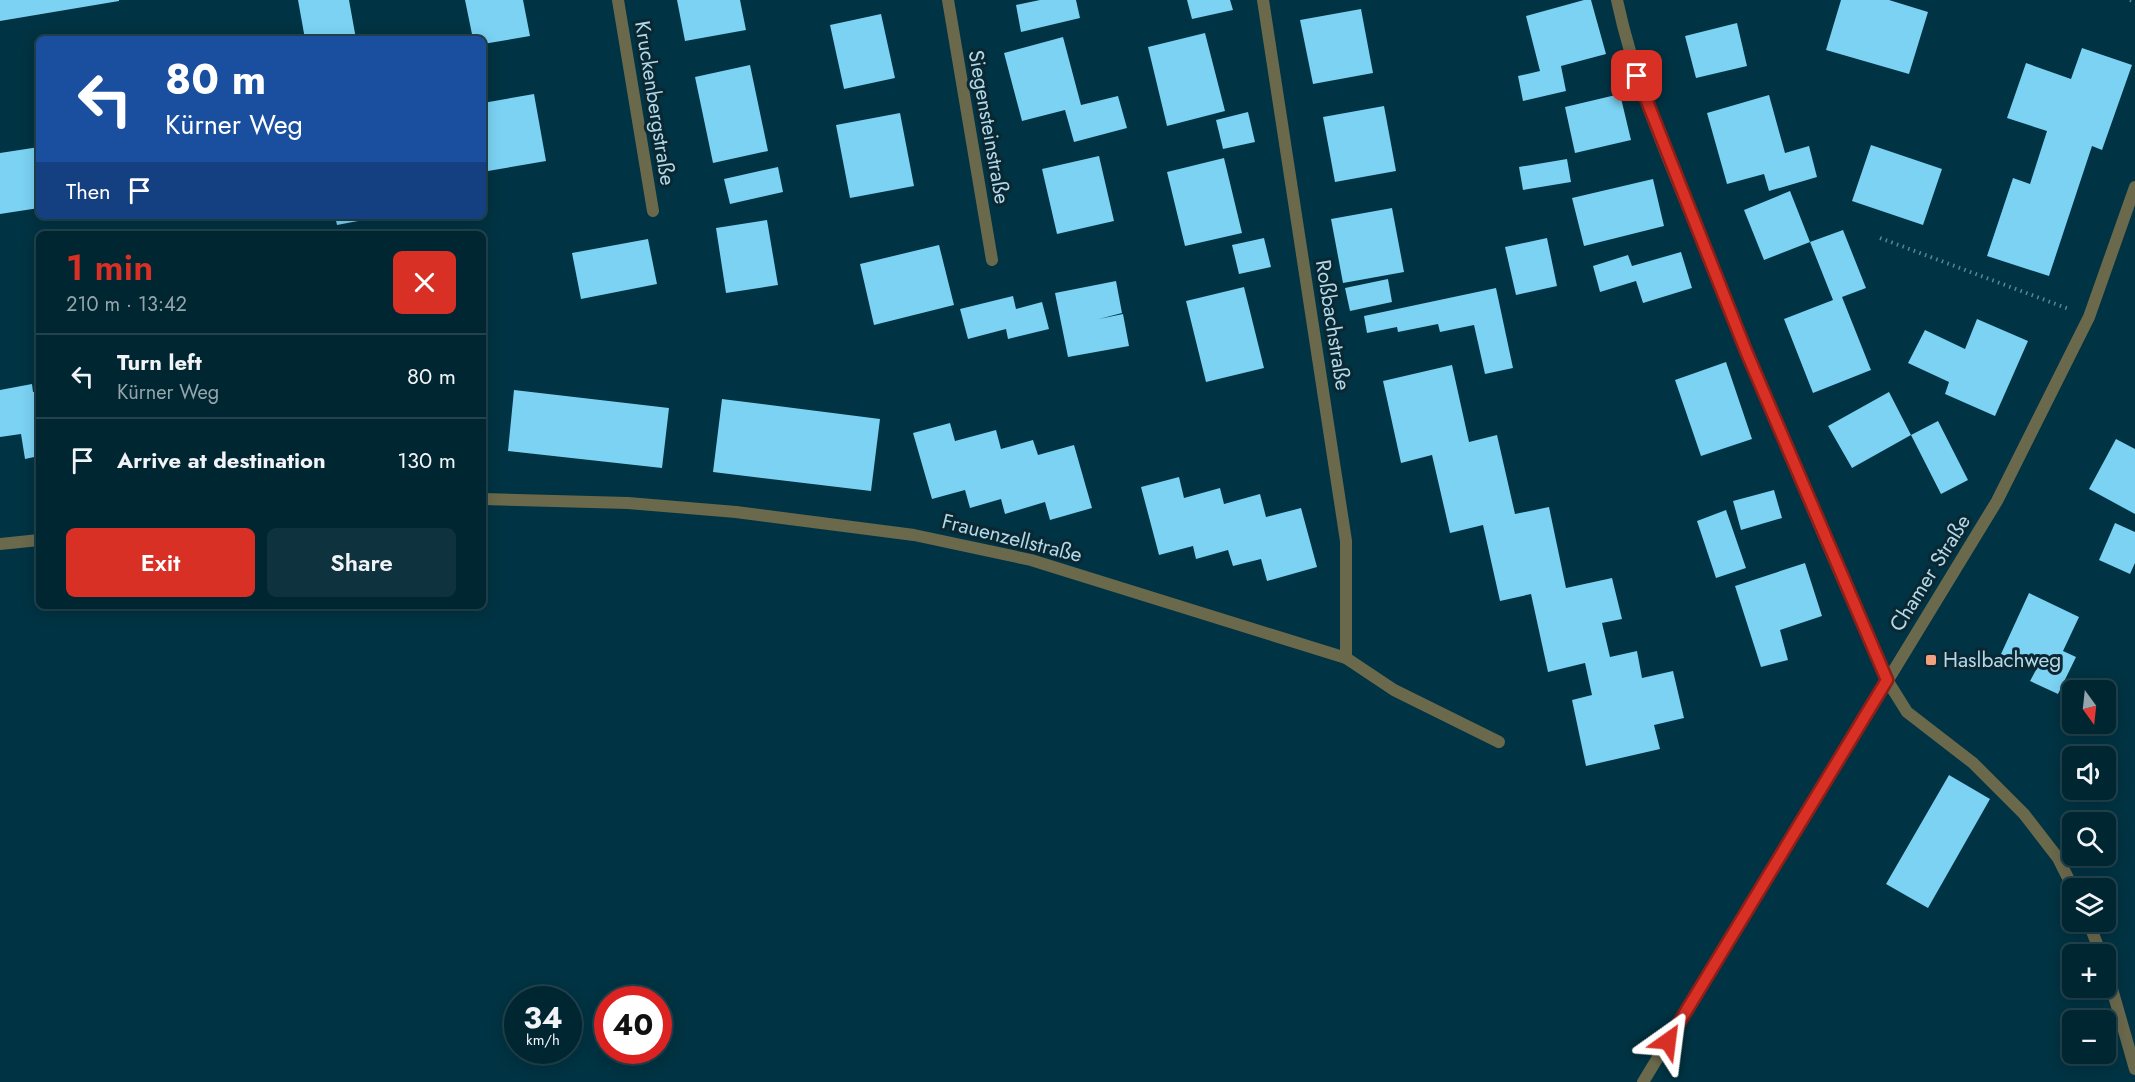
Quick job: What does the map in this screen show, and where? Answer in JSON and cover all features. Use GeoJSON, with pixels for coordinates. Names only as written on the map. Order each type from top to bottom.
{"type":"FeatureCollection","features":[{"type":"Feature","properties":{"kind":"street","name":"Kruckenbergstraße"},"geometry":{"type":"LineString","coordinates":[[618,0],[653,211]]}},
{"type":"Feature","properties":{"kind":"street","name":"Siegensteinstraße"},"geometry":{"type":"LineString","coordinates":[[948,0],[992,260]]}},
{"type":"Feature","properties":{"kind":"street","name":"Roßbachstraße"},"geometry":{"type":"LineString","coordinates":[[1263,0],[1346,541],[1346,658]]}},
{"type":"Feature","properties":{"kind":"street"},"geometry":{"type":"LineString","coordinates":[[1617,0],[1643,96],[1746,351],[1887,680],[1907,712],[1973,763],[2024,814],[2058,858],[2068,878]]}},
{"type":"Feature","properties":{"kind":"street","name":"Chamer Straße"},"geometry":{"type":"LineString","coordinates":[[1643,1082],[1997,501],[2089,317],[2135,187]]}},
{"type":"Feature","properties":{"kind":"street","name":"Frauenzellstraße"},"geometry":{"type":"LineString","coordinates":[[486,499],[628,503],[725,511],[914,534],[1031,560],[1346,658],[1394,690],[1499,742]]}},
{"type":"Feature","properties":{"kind":"street"},"geometry":{"type":"LineString","coordinates":[[0,544],[36,540]]}},
{"type":"Feature","properties":{"kind":"street"},"geometry":{"type":"LineString","coordinates":[[2115,998],[2135,1069]]}},
{"type":"Feature","properties":{"kind":"path"},"geometry":{"type":"LineString","coordinates":[[2130,0],[2135,2]]}},
{"type":"Feature","properties":{"kind":"path"},"geometry":{"type":"LineString","coordinates":[[1880,238],[2089,317]]}},
{"type":"Feature","properties":{"kind":"building"},"geometry":{"type":"Polygon","coordinates":[[[0,0],[119,0],[119,1],[0,21],[0,0]]]}},
{"type":"Feature","properties":{"kind":"building"},"geometry":{"type":"Polygon","coordinates":[[[298,0],[349,0],[355,36],[304,36],[298,0]]]}},
{"type":"Feature","properties":{"kind":"building"},"geometry":{"type":"Polygon","coordinates":[[[465,0],[523,0],[530,36],[486,43],[486,36],[472,36],[465,0]]]}},
{"type":"Feature","properties":{"kind":"building"},"geometry":{"type":"Polygon","coordinates":[[[677,0],[740,0],[746,30],[685,41],[677,0]]]}},
{"type":"Feature","properties":{"kind":"building"},"geometry":{"type":"Polygon","coordinates":[[[1040,0],[1076,0],[1080,18],[1021,32],[1016,5],[1040,0]]]}},
{"type":"Feature","properties":{"kind":"building"},"geometry":{"type":"Polygon","coordinates":[[[1187,0],[1230,0],[1233,10],[1192,19],[1187,0]]]}},
{"type":"Feature","properties":{"kind":"building"},"geometry":{"type":"Polygon","coordinates":[[[1591,0],[1606,54],[1561,66],[1566,91],[1523,101],[1518,76],[1540,71],[1526,16],[1591,0]]]}},
{"type":"Feature","properties":{"kind":"building"},"geometry":{"type":"Polygon","coordinates":[[[1841,0],[1889,0],[1928,12],[1909,74],[1826,50],[1841,0]]]}},
{"type":"Feature","properties":{"kind":"building"},"geometry":{"type":"Polygon","coordinates":[[[1361,9],[1373,73],[1313,84],[1300,20],[1361,9]]]}},
{"type":"Feature","properties":{"kind":"building"},"geometry":{"type":"Polygon","coordinates":[[[881,14],[895,78],[844,89],[830,25],[881,14]]]}},
{"type":"Feature","properties":{"kind":"building"},"geometry":{"type":"Polygon","coordinates":[[[1737,23],[1747,66],[1696,78],[1685,36],[1737,23]]]}},
{"type":"Feature","properties":{"kind":"building"},"geometry":{"type":"Polygon","coordinates":[[[1205,33],[1225,111],[1167,126],[1148,47],[1205,33]]]}},
{"type":"Feature","properties":{"kind":"building"},"geometry":{"type":"Polygon","coordinates":[[[1063,37],[1081,105],[1118,96],[1127,128],[1074,142],[1065,110],[1022,121],[1004,53],[1063,37]]]}},
{"type":"Feature","properties":{"kind":"building"},"geometry":{"type":"Polygon","coordinates":[[[2082,48],[2132,65],[2102,150],[2092,146],[2049,276],[1987,256],[2013,178],[2030,184],[2047,131],[2007,118],[2026,63],[2071,79],[2082,48]]]}},
{"type":"Feature","properties":{"kind":"building"},"geometry":{"type":"Polygon","coordinates":[[[750,65],[768,151],[713,163],[695,77],[750,65]]]}},
{"type":"Feature","properties":{"kind":"building"},"geometry":{"type":"Polygon","coordinates":[[[534,94],[546,161],[488,171],[486,102],[534,94]]]}},
{"type":"Feature","properties":{"kind":"building"},"geometry":{"type":"Polygon","coordinates":[[[1620,94],[1631,140],[1575,153],[1565,107],[1620,94]]]}},
{"type":"Feature","properties":{"kind":"building"},"geometry":{"type":"Polygon","coordinates":[[[1769,95],[1785,153],[1809,146],[1817,177],[1769,191],[1764,174],[1727,184],[1707,113],[1769,95]]]}},
{"type":"Feature","properties":{"kind":"building"},"geometry":{"type":"Polygon","coordinates":[[[1384,106],[1396,171],[1335,182],[1323,117],[1384,106]]]}},
{"type":"Feature","properties":{"kind":"building"},"geometry":{"type":"Polygon","coordinates":[[[1248,112],[1255,142],[1223,149],[1216,120],[1248,112]]]}},
{"type":"Feature","properties":{"kind":"building"},"geometry":{"type":"Polygon","coordinates":[[[900,113],[914,186],[850,198],[836,125],[900,113]]]}},
{"type":"Feature","properties":{"kind":"building"},"geometry":{"type":"Polygon","coordinates":[[[1871,145],[1942,169],[1923,225],[1852,201],[1871,145]]]}},
{"type":"Feature","properties":{"kind":"building"},"geometry":{"type":"Polygon","coordinates":[[[36,147],[36,208],[0,214],[0,153],[36,147]]]}},
{"type":"Feature","properties":{"kind":"building"},"geometry":{"type":"Polygon","coordinates":[[[1099,156],[1114,221],[1057,234],[1042,169],[1099,156]]]}},
{"type":"Feature","properties":{"kind":"building"},"geometry":{"type":"Polygon","coordinates":[[[1224,158],[1242,233],[1185,246],[1167,172],[1224,158]]]}},
{"type":"Feature","properties":{"kind":"building"},"geometry":{"type":"Polygon","coordinates":[[[1567,159],[1571,182],[1523,190],[1519,167],[1567,159]]]}},
{"type":"Feature","properties":{"kind":"building"},"geometry":{"type":"Polygon","coordinates":[[[778,167],[783,192],[730,204],[724,179],[778,167]]]}},
{"type":"Feature","properties":{"kind":"building"},"geometry":{"type":"Polygon","coordinates":[[[1653,179],[1664,226],[1584,246],[1572,198],[1653,179]]]}},
{"type":"Feature","properties":{"kind":"building"},"geometry":{"type":"Polygon","coordinates":[[[1790,191],[1810,242],[1764,260],[1744,210],[1790,191]]]}},
{"type":"Feature","properties":{"kind":"building"},"geometry":{"type":"Polygon","coordinates":[[[1392,208],[1404,272],[1343,283],[1331,219],[1392,208]]]}},
{"type":"Feature","properties":{"kind":"building"},"geometry":{"type":"Polygon","coordinates":[[[336,219],[368,219],[337,225],[336,219]]]}},
{"type":"Feature","properties":{"kind":"building"},"geometry":{"type":"Polygon","coordinates":[[[767,220],[778,285],[726,293],[716,228],[767,220]]]}},
{"type":"Feature","properties":{"kind":"building"},"geometry":{"type":"Polygon","coordinates":[[[1843,230],[1866,288],[1842,297],[1871,370],[1813,393],[1784,319],[1833,300],[1810,242],[1843,230]]]}},
{"type":"Feature","properties":{"kind":"building"},"geometry":{"type":"Polygon","coordinates":[[[1264,238],[1271,267],[1239,274],[1232,245],[1264,238]]]}},
{"type":"Feature","properties":{"kind":"building"},"geometry":{"type":"Polygon","coordinates":[[[1547,238],[1557,286],[1516,295],[1505,247],[1547,238]]]}},
{"type":"Feature","properties":{"kind":"building"},"geometry":{"type":"Polygon","coordinates":[[[648,239],[657,284],[581,299],[572,253],[648,239]]]}},
{"type":"Feature","properties":{"kind":"building"},"geometry":{"type":"Polygon","coordinates":[[[939,245],[954,305],[874,325],[860,264],[939,245]]]}},
{"type":"Feature","properties":{"kind":"building"},"geometry":{"type":"Polygon","coordinates":[[[1681,252],[1692,288],[1643,303],[1636,281],[1600,292],[1593,266],[1628,255],[1632,266],[1681,252]]]}},
{"type":"Feature","properties":{"kind":"building"},"geometry":{"type":"Polygon","coordinates":[[[1388,279],[1392,302],[1350,311],[1345,288],[1388,279]]]}},
{"type":"Feature","properties":{"kind":"building"},"geometry":{"type":"Polygon","coordinates":[[[1116,281],[1122,313],[1099,319],[1123,314],[1129,346],[1068,357],[1055,293],[1116,281]]]}},
{"type":"Feature","properties":{"kind":"building"},"geometry":{"type":"Polygon","coordinates":[[[1244,287],[1264,368],[1206,382],[1186,301],[1244,287]]]}},
{"type":"Feature","properties":{"kind":"building"},"geometry":{"type":"Polygon","coordinates":[[[1496,288],[1513,368],[1485,374],[1474,325],[1440,332],[1438,324],[1398,332],[1397,327],[1367,333],[1364,316],[1496,288]]]}},
{"type":"Feature","properties":{"kind":"building"},"geometry":{"type":"Polygon","coordinates":[[[1013,296],[1016,309],[1042,302],[1049,329],[1008,339],[1006,329],[968,339],[960,309],[1013,296]]]}},
{"type":"Feature","properties":{"kind":"building"},"geometry":{"type":"Polygon","coordinates":[[[1977,319],[2028,341],[1995,416],[1945,394],[1949,382],[1908,363],[1925,330],[1965,349],[1977,319]]]}},
{"type":"Feature","properties":{"kind":"building"},"geometry":{"type":"Polygon","coordinates":[[[1726,362],[1752,439],[1701,456],[1675,380],[1726,362]]]}},
{"type":"Feature","properties":{"kind":"building"},"geometry":{"type":"Polygon","coordinates":[[[1452,365],[1469,442],[1497,435],[1515,514],[1549,507],[1566,588],[1612,578],[1622,619],[1602,623],[1610,657],[1637,651],[1642,678],[1673,671],[1684,718],[1654,725],[1660,749],[1586,766],[1572,700],[1592,695],[1585,663],[1548,672],[1531,594],[1500,601],[1483,525],[1450,533],[1432,455],[1401,463],[1383,381],[1452,365]]]}},
{"type":"Feature","properties":{"kind":"building"},"geometry":{"type":"Polygon","coordinates":[[[32,384],[33,392],[36,392],[36,457],[25,459],[21,434],[0,437],[0,390],[32,384]]]}},
{"type":"Feature","properties":{"kind":"building"},"geometry":{"type":"Polygon","coordinates":[[[514,390],[669,408],[662,468],[508,451],[514,390]]]}},
{"type":"Feature","properties":{"kind":"building"},"geometry":{"type":"Polygon","coordinates":[[[1889,392],[1911,435],[1852,468],[1828,426],[1889,392]]]}},
{"type":"Feature","properties":{"kind":"building"},"geometry":{"type":"Polygon","coordinates":[[[722,399],[880,419],[871,491],[713,472],[722,399]]]}},
{"type":"Feature","properties":{"kind":"building"},"geometry":{"type":"Polygon","coordinates":[[[1938,421],[1968,480],[1941,494],[1911,435],[1938,421]]]}},
{"type":"Feature","properties":{"kind":"building"},"geometry":{"type":"Polygon","coordinates":[[[950,423],[955,441],[996,430],[1001,449],[1033,440],[1038,455],[1074,445],[1092,508],[1050,520],[1045,502],[1005,514],[1001,499],[970,508],[965,490],[932,499],[913,433],[950,423]]]}},
{"type":"Feature","properties":{"kind":"building"},"geometry":{"type":"Polygon","coordinates":[[[2116,439],[2135,449],[2135,514],[2089,489],[2116,439]]]}},
{"type":"Feature","properties":{"kind":"building"},"geometry":{"type":"Polygon","coordinates":[[[1179,477],[1184,498],[1220,488],[1224,504],[1260,494],[1266,517],[1301,508],[1317,567],[1267,581],[1261,559],[1233,566],[1228,550],[1196,559],[1193,546],[1159,555],[1141,487],[1179,477]]]}},
{"type":"Feature","properties":{"kind":"building"},"geometry":{"type":"Polygon","coordinates":[[[1774,490],[1782,518],[1741,530],[1733,501],[1774,490]]]}},
{"type":"Feature","properties":{"kind":"building"},"geometry":{"type":"Polygon","coordinates":[[[1726,510],[1746,568],[1716,578],[1697,521],[1726,510]]]}},
{"type":"Feature","properties":{"kind":"building"},"geometry":{"type":"Polygon","coordinates":[[[2115,523],[2135,532],[2135,563],[2130,574],[2099,560],[2115,523]]]}},
{"type":"Feature","properties":{"kind":"building"},"geometry":{"type":"Polygon","coordinates":[[[1805,563],[1822,616],[1780,630],[1788,660],[1761,667],[1735,586],[1805,563]]]}},
{"type":"Feature","properties":{"kind":"building"},"geometry":{"type":"Polygon","coordinates":[[[2029,593],[2079,617],[2063,651],[2076,657],[2065,680],[2062,680],[2058,694],[2030,681],[2036,670],[2001,654],[2029,593]]]}},
{"type":"Feature","properties":{"kind":"building"},"geometry":{"type":"Polygon","coordinates":[[[1949,775],[1990,799],[1928,908],[1886,884],[1949,775]]]}},
{"type":"Feature","properties":{"kind":"place","name":"Haslbachweg"},"geometry":{"type":"Point","coordinates":[1931,660]}},
{"type":"Feature","properties":{"kind":"route"},"geometry":{"type":"LineString","coordinates":[[1637,76],[1746,351],[1887,680],[1668,1041]]}}]}
